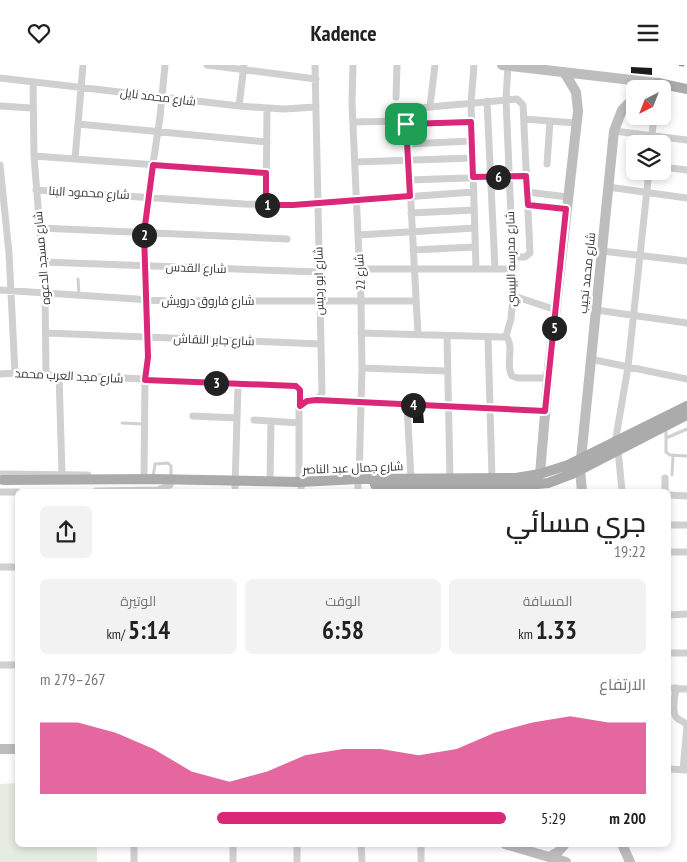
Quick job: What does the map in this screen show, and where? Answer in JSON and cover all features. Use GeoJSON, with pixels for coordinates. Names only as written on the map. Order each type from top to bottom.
{"type":"FeatureCollection","features":[{"type":"Feature","properties":{"kind":"main road"},"geometry":{"type":"LineString","coordinates":[[671,88],[687,89]]}},
{"type":"Feature","properties":{"kind":"main road","name":"شارع جمال عبد الناصر"},"geometry":{"type":"LineString","coordinates":[[2,482],[144,484],[171,482],[237,487],[359,485],[533,488],[556,481],[687,406]]}},
{"type":"Feature","properties":{"kind":"main road","name":"شارع جمال عبد الناصر"},"geometry":{"type":"LineString","coordinates":[[616,446],[687,415]]}},
{"type":"Feature","properties":{"kind":"main road","name":"شارع جمال عبد الناصر"},"geometry":{"type":"LineString","coordinates":[[493,486],[516,478],[581,465]]}},
{"type":"Feature","properties":{"kind":"main road","name":"شارع جمال عبد الناصر"},"geometry":{"type":"LineString","coordinates":[[359,485],[411,478],[447,486]]}},
{"type":"Feature","properties":{"kind":"main road","name":"شارع جمال عبد الناصر"},"geometry":{"type":"LineString","coordinates":[[237,487],[270,481],[300,487]]}},
{"type":"Feature","properties":{"kind":"street"},"geometry":{"type":"LineString","coordinates":[[76,159],[83,65]]}},
{"type":"Feature","properties":{"kind":"street"},"geometry":{"type":"LineString","coordinates":[[144,484],[145,380],[148,357],[144,233],[163,97],[165,65]]}},
{"type":"Feature","properties":{"kind":"street"},"geometry":{"type":"LineString","coordinates":[[207,65],[244,67],[316,79]]}},
{"type":"Feature","properties":{"kind":"street","name":"شارع ابو رديس"},"geometry":{"type":"LineString","coordinates":[[315,65],[322,393],[317,400]]}},
{"type":"Feature","properties":{"kind":"street","name":"شارع 22"},"geometry":{"type":"LineString","coordinates":[[353,65],[353,122],[362,368],[359,485]]}},
{"type":"Feature","properties":{"kind":"street"},"geometry":{"type":"LineString","coordinates":[[396,97],[397,65]]}},
{"type":"Feature","properties":{"kind":"street"},"geometry":{"type":"LineString","coordinates":[[430,106],[435,65]]}},
{"type":"Feature","properties":{"kind":"street"},"geometry":{"type":"LineString","coordinates":[[474,65],[470,103],[476,269]]}},
{"type":"Feature","properties":{"kind":"street"},"geometry":{"type":"LineString","coordinates":[[502,65],[626,82]]}},
{"type":"Feature","properties":{"kind":"street","name":"شارع مدرسه البيسي"},"geometry":{"type":"LineString","coordinates":[[506,336],[509,331],[514,296],[506,100],[508,65]]}},
{"type":"Feature","properties":{"kind":"street"},"geometry":{"type":"LineString","coordinates":[[239,106],[244,67]]}},
{"type":"Feature","properties":{"kind":"street"},"geometry":{"type":"LineString","coordinates":[[540,474],[548,379],[576,123],[577,98],[564,72]]}},
{"type":"Feature","properties":{"kind":"street","name":"شارع محمد نايل"},"geometry":{"type":"LineString","coordinates":[[0,78],[239,106],[268,108],[316,107]]}},
{"type":"Feature","properties":{"kind":"street","name":"شارع مسجد الدعوه"},"geometry":{"type":"LineString","coordinates":[[33,82],[34,156],[45,293],[46,374]]}},
{"type":"Feature","properties":{"kind":"street"},"geometry":{"type":"LineString","coordinates":[[418,335],[406,123],[406,113],[410,108],[516,99],[522,102],[530,253],[525,257],[513,257]]}},
{"type":"Feature","properties":{"kind":"street"},"geometry":{"type":"LineString","coordinates":[[487,101],[495,269]]}},
{"type":"Feature","properties":{"kind":"street"},"geometry":{"type":"LineString","coordinates":[[0,106],[32,108]]}},
{"type":"Feature","properties":{"kind":"street","name":"شارع محمد نجيب"},"geometry":{"type":"LineString","coordinates":[[582,489],[581,465],[590,359],[614,131],[622,110],[626,106]]}},
{"type":"Feature","properties":{"kind":"street"},"geometry":{"type":"LineString","coordinates":[[266,205],[268,108]]}},
{"type":"Feature","properties":{"kind":"street"},"geometry":{"type":"LineString","coordinates":[[524,119],[576,123]]}},
{"type":"Feature","properties":{"kind":"street"},"geometry":{"type":"LineString","coordinates":[[547,164],[550,121]]}},
{"type":"Feature","properties":{"kind":"street"},"geometry":{"type":"LineString","coordinates":[[353,122],[471,122]]}},
{"type":"Feature","properties":{"kind":"street"},"geometry":{"type":"LineString","coordinates":[[78,124],[267,142]]}},
{"type":"Feature","properties":{"kind":"street"},"geometry":{"type":"LineString","coordinates":[[614,131],[652,135],[653,125]]}},
{"type":"Feature","properties":{"kind":"street"},"geometry":{"type":"LineString","coordinates":[[671,138],[687,140]]}},
{"type":"Feature","properties":{"kind":"street"},"geometry":{"type":"LineString","coordinates":[[407,144],[472,141]]}},
{"type":"Feature","properties":{"kind":"street"},"geometry":{"type":"LineString","coordinates":[[34,156],[266,173]]}},
{"type":"Feature","properties":{"kind":"street"},"geometry":{"type":"LineString","coordinates":[[355,162],[472,158]]}},
{"type":"Feature","properties":{"kind":"street"},"geometry":{"type":"LineString","coordinates":[[0,165],[6,216],[15,373]]}},
{"type":"Feature","properties":{"kind":"street"},"geometry":{"type":"LineString","coordinates":[[671,168],[687,170]]}},
{"type":"Feature","properties":{"kind":"street"},"geometry":{"type":"LineString","coordinates":[[409,180],[526,176]]}},
{"type":"Feature","properties":{"kind":"street"},"geometry":{"type":"LineString","coordinates":[[622,489],[616,446],[628,367],[647,180]]}},
{"type":"Feature","properties":{"kind":"street"},"geometry":{"type":"LineString","coordinates":[[608,187],[687,198]]}},
{"type":"Feature","properties":{"kind":"street","name":"شارع محمود البنا"},"geometry":{"type":"LineString","coordinates":[[36,190],[266,205],[293,205],[474,192]]}},
{"type":"Feature","properties":{"kind":"street"},"geometry":{"type":"LineString","coordinates":[[527,192],[568,197]]}},
{"type":"Feature","properties":{"kind":"street"},"geometry":{"type":"LineString","coordinates":[[528,205],[566,209]]}},
{"type":"Feature","properties":{"kind":"street"},"geometry":{"type":"LineString","coordinates":[[411,213],[474,210]]}},
{"type":"Feature","properties":{"kind":"street"},"geometry":{"type":"LineString","coordinates":[[40,228],[287,239]]}},
{"type":"Feature","properties":{"kind":"street"},"geometry":{"type":"LineString","coordinates":[[358,235],[475,228]]}},
{"type":"Feature","properties":{"kind":"street"},"geometry":{"type":"LineString","coordinates":[[413,250],[475,247]]}},
{"type":"Feature","properties":{"kind":"street"},"geometry":{"type":"LineString","coordinates":[[602,251],[687,261]]}},
{"type":"Feature","properties":{"kind":"street","name":"شارع القدس"},"geometry":{"type":"LineString","coordinates":[[43,262],[319,272]]}},
{"type":"Feature","properties":{"kind":"street"},"geometry":{"type":"LineString","coordinates":[[359,269],[514,269]]}},
{"type":"Feature","properties":{"kind":"street","name":"شارع فاروق درويش"},"geometry":{"type":"LineString","coordinates":[[0,290],[146,300],[416,301]]}},
{"type":"Feature","properties":{"kind":"street"},"geometry":{"type":"LineString","coordinates":[[514,296],[556,310]]}},
{"type":"Feature","properties":{"kind":"street"},"geometry":{"type":"LineString","coordinates":[[596,310],[687,323]]}},
{"type":"Feature","properties":{"kind":"street","name":"شارع جابر النقاش"},"geometry":{"type":"LineString","coordinates":[[46,333],[321,343]]}},
{"type":"Feature","properties":{"kind":"street"},"geometry":{"type":"LineString","coordinates":[[361,333],[506,336],[510,342],[509,370],[512,376],[548,379]]}},
{"type":"Feature","properties":{"kind":"street"},"geometry":{"type":"LineString","coordinates":[[446,336],[448,407],[447,486]]}},
{"type":"Feature","properties":{"kind":"street"},"geometry":{"type":"LineString","coordinates":[[488,337],[493,486]]}},
{"type":"Feature","properties":{"kind":"street"},"geometry":{"type":"LineString","coordinates":[[590,359],[687,379]]}},
{"type":"Feature","properties":{"kind":"street"},"geometry":{"type":"LineString","coordinates":[[362,368],[447,371]]}},
{"type":"Feature","properties":{"kind":"street","name":"شارع مجد العرب محمد"},"geometry":{"type":"LineString","coordinates":[[0,374],[46,374],[296,386],[300,390],[300,406]]}},
{"type":"Feature","properties":{"kind":"street"},"geometry":{"type":"LineString","coordinates":[[59,375],[62,474]]}},
{"type":"Feature","properties":{"kind":"street"},"geometry":{"type":"LineString","coordinates":[[237,487],[238,384]]}},
{"type":"Feature","properties":{"kind":"street"},"geometry":{"type":"LineString","coordinates":[[300,487],[300,406],[307,401],[545,411]]}},
{"type":"Feature","properties":{"kind":"street"},"geometry":{"type":"LineString","coordinates":[[407,405],[411,478]]}},
{"type":"Feature","properties":{"kind":"street"},"geometry":{"type":"LineString","coordinates":[[193,416],[237,418]]}},
{"type":"Feature","properties":{"kind":"street"},"geometry":{"type":"LineString","coordinates":[[254,420],[299,423]]}},
{"type":"Feature","properties":{"kind":"street"},"geometry":{"type":"LineString","coordinates":[[270,481],[271,421]]}},
{"type":"Feature","properties":{"kind":"street"},"geometry":{"type":"LineString","coordinates":[[2,482],[62,474],[144,484],[156,489]]}},
{"type":"Feature","properties":{"kind":"street"},"geometry":{"type":"LineString","coordinates":[[665,479],[665,489]]}},
{"type":"Feature","properties":{"kind":"street"},"geometry":{"type":"LineString","coordinates":[[2,482],[15,490]]}},
{"type":"Feature","properties":{"kind":"street"},"geometry":{"type":"LineString","coordinates":[[160,489],[171,482]]}},
{"type":"Feature","properties":{"kind":"street"},"geometry":{"type":"LineString","coordinates":[[110,489],[144,484]]}},
{"type":"Feature","properties":{"kind":"street"},"geometry":{"type":"LineString","coordinates":[[671,495],[687,496]]}},
{"type":"Feature","properties":{"kind":"street"},"geometry":{"type":"LineString","coordinates":[[671,525],[687,525]]}},
{"type":"Feature","properties":{"kind":"street"},"geometry":{"type":"LineString","coordinates":[[671,552],[687,552]]}},
{"type":"Feature","properties":{"kind":"street"},"geometry":{"type":"LineString","coordinates":[[0,567],[15,567]]}},
{"type":"Feature","properties":{"kind":"street"},"geometry":{"type":"LineString","coordinates":[[671,615],[687,614]]}},
{"type":"Feature","properties":{"kind":"street"},"geometry":{"type":"LineString","coordinates":[[671,653],[687,653]]}},
{"type":"Feature","properties":{"kind":"street"},"geometry":{"type":"LineString","coordinates":[[0,665],[15,665]]}},
{"type":"Feature","properties":{"kind":"street"},"geometry":{"type":"LineString","coordinates":[[671,769],[685,770],[687,726],[685,722],[674,714],[672,688],[687,689]]}},
{"type":"Feature","properties":{"kind":"street"},"geometry":{"type":"LineString","coordinates":[[0,749],[15,749]]}},
{"type":"Feature","properties":{"kind":"street"},"geometry":{"type":"LineString","coordinates":[[134,847],[134,862]]}},
{"type":"Feature","properties":{"kind":"street"},"geometry":{"type":"LineString","coordinates":[[233,847],[233,862]]}},
{"type":"Feature","properties":{"kind":"street"},"geometry":{"type":"LineString","coordinates":[[297,847],[297,862]]}},
{"type":"Feature","properties":{"kind":"street"},"geometry":{"type":"LineString","coordinates":[[361,847],[362,862]]}},
{"type":"Feature","properties":{"kind":"street"},"geometry":{"type":"LineString","coordinates":[[421,847],[421,862]]}},
{"type":"Feature","properties":{"kind":"street"},"geometry":{"type":"LineString","coordinates":[[515,847],[566,862]]}},
{"type":"Feature","properties":{"kind":"street"},"geometry":{"type":"LineString","coordinates":[[549,857],[562,847]]}},
{"type":"Feature","properties":{"kind":"street"},"geometry":{"type":"LineString","coordinates":[[623,847],[630,862]]}},
{"type":"Feature","properties":{"kind":"lane"},"geometry":{"type":"LineString","coordinates":[[78,279],[79,295]]}},
{"type":"Feature","properties":{"kind":"lane"},"geometry":{"type":"LineString","coordinates":[[122,423],[144,424]]}},
{"type":"Feature","properties":{"kind":"lane"},"geometry":{"type":"LineString","coordinates":[[665,425],[666,452],[673,455],[687,456]]}},
{"type":"Feature","properties":{"kind":"lane"},"geometry":{"type":"LineString","coordinates":[[666,438],[687,429]]}},
{"type":"Feature","properties":{"kind":"lane"},"geometry":{"type":"LineString","coordinates":[[672,475],[673,455]]}},
{"type":"Feature","properties":{"kind":"lane"},"geometry":{"type":"LineString","coordinates":[[144,484],[153,466],[158,462],[170,464],[171,482]]}},
{"type":"Feature","properties":{"kind":"shaded area"},"geometry":{"type":"Polygon","coordinates":[[[15,783],[15,847],[97,847],[97,862],[0,862],[0,784],[15,783]]]}},
{"type":"Feature","properties":{"kind":"building"},"geometry":{"type":"Polygon","coordinates":[[[631,67],[652,68],[652,75],[631,73],[631,67]]]}},
{"type":"Feature","properties":{"kind":"building"},"geometry":{"type":"Polygon","coordinates":[[[423,411],[424,423],[413,423],[413,412],[423,411]]]}},
{"type":"Feature","properties":{"kind":"railway"},"geometry":{"type":"LineString","coordinates":[[679,65],[687,66]]}},
{"type":"Feature","properties":{"kind":"route"},"geometry":{"type":"LineString","coordinates":[[471,122],[473,177],[526,176],[528,205],[566,209],[545,411],[317,400],[307,401],[300,406],[300,390],[296,386],[145,380],[148,357],[144,233],[153,165],[266,173],[266,205],[293,205],[410,196],[406,124],[471,122]]}}]}
